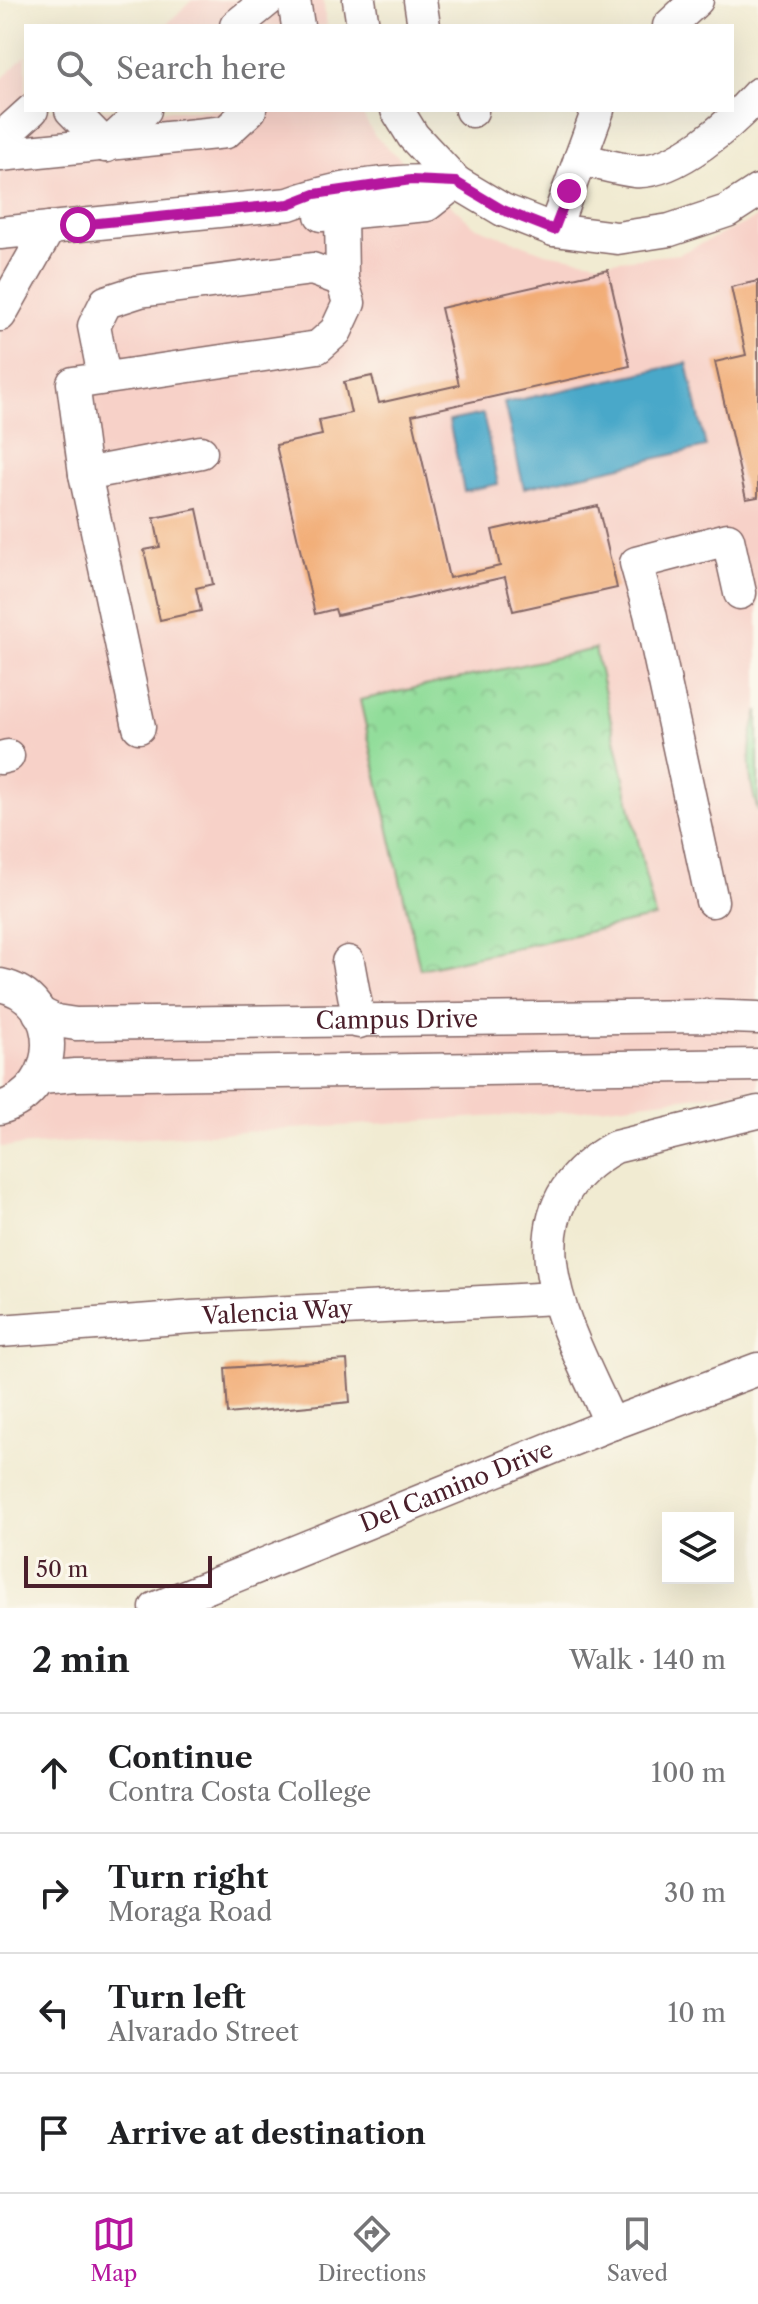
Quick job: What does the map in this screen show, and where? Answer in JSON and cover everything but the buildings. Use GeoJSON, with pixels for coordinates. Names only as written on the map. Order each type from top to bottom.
{"type":"FeatureCollection","features":[{"type":"Feature","properties":{"kind":"street"},"geometry":{"type":"LineString","coordinates":[[238,24],[268,0]]}},
{"type":"Feature","properties":{"kind":"street"},"geometry":{"type":"LineString","coordinates":[[294,0],[298,24]]}},
{"type":"Feature","properties":{"kind":"street"},"geometry":{"type":"LineString","coordinates":[[359,0],[363,24]]}},
{"type":"Feature","properties":{"kind":"street"},"geometry":{"type":"LineString","coordinates":[[420,0],[424,24]]}},
{"type":"Feature","properties":{"kind":"street"},"geometry":{"type":"LineString","coordinates":[[671,24],[697,0]]}},
{"type":"Feature","properties":{"kind":"street"},"geometry":{"type":"LineString","coordinates":[[580,159],[638,171],[670,163],[732,123],[758,94]]}},
{"type":"Feature","properties":{"kind":"street"},"geometry":{"type":"LineString","coordinates":[[0,139],[30,112]]}},
{"type":"Feature","properties":{"kind":"street"},"geometry":{"type":"LineString","coordinates":[[73,112],[106,146]]}},
{"type":"Feature","properties":{"kind":"street"},"geometry":{"type":"LineString","coordinates":[[106,146],[143,112]]}},
{"type":"Feature","properties":{"kind":"street"},"geometry":{"type":"LineString","coordinates":[[0,155],[226,132],[248,112]]}},
{"type":"Feature","properties":{"kind":"street"},"geometry":{"type":"LineString","coordinates":[[398,112],[413,136],[456,182],[503,210],[554,230],[617,238],[670,230],[727,211],[758,191]]}},
{"type":"Feature","properties":{"kind":"street"},"geometry":{"type":"LineString","coordinates":[[554,230],[597,112]]}},
{"type":"Feature","properties":{"kind":"street"},"geometry":{"type":"LineString","coordinates":[[0,233],[289,204],[315,194],[411,180],[456,182]]}},
{"type":"Feature","properties":{"kind":"street"},"geometry":{"type":"LineString","coordinates":[[289,204],[313,216],[427,205],[456,182]]}},
{"type":"Feature","properties":{"kind":"street"},"geometry":{"type":"LineString","coordinates":[[139,727],[85,474],[73,383],[318,347],[336,331],[349,303],[342,280],[341,213]]}},
{"type":"Feature","properties":{"kind":"street"},"geometry":{"type":"LineString","coordinates":[[0,315],[49,228]]}},
{"type":"Feature","properties":{"kind":"street"},"geometry":{"type":"LineString","coordinates":[[104,377],[94,326],[106,302],[140,291],[312,269],[342,280]]}},
{"type":"Feature","properties":{"kind":"street"},"geometry":{"type":"LineString","coordinates":[[85,474],[201,452]]}},
{"type":"Feature","properties":{"kind":"street"},"geometry":{"type":"LineString","coordinates":[[712,901],[650,613],[636,563],[728,539],[745,577]]}},
{"type":"Feature","properties":{"kind":"street"},"geometry":{"type":"LineString","coordinates":[[348,962],[359,1022]]}},
{"type":"Feature","properties":{"kind":"street"},"geometry":{"type":"LineString","coordinates":[[0,985],[25,997],[39,1013],[48,1038],[46,1066],[41,1078],[29,1093],[0,1108]]}},
{"type":"Feature","properties":{"kind":"street","name":"Campus Drive"},"geometry":{"type":"LineString","coordinates":[[39,1013],[56,1021],[76,1024],[705,1016],[758,1018]]}},
{"type":"Feature","properties":{"kind":"street","name":"Campus Drive"},"geometry":{"type":"LineString","coordinates":[[41,1078],[758,1065]]}},
{"type":"Feature","properties":{"kind":"street"},"geometry":{"type":"LineString","coordinates":[[611,1424],[556,1298],[550,1260],[553,1223],[558,1206],[580,1172],[615,1147],[758,1112]]}},
{"type":"Feature","properties":{"kind":"street","name":"Valencia Way"},"geometry":{"type":"LineString","coordinates":[[0,1331],[192,1317],[556,1298]]}},
{"type":"Feature","properties":{"kind":"street","name":"Del Camino Drive"},"geometry":{"type":"LineString","coordinates":[[156,1608],[611,1424],[758,1369]]}},
{"type":"Feature","properties":{"kind":"shaded area"},"geometry":{"type":"Polygon","coordinates":[[[192,0],[323,0],[327,24],[167,24],[192,0]]]}},
{"type":"Feature","properties":{"kind":"shaded area"},"geometry":{"type":"Polygon","coordinates":[[[24,57],[24,112],[361,112],[374,135],[474,226],[545,253],[600,262],[679,254],[758,217],[758,1089],[566,1112],[0,1147],[0,81],[24,57]]]}},
{"type":"Feature","properties":{"kind":"green space"},"geometry":{"type":"Polygon","coordinates":[[[595,649],[655,917],[420,969],[360,700],[595,649]]]}},
{"type":"Feature","properties":{"kind":"green space"},"geometry":{"type":"Polygon","coordinates":[[[758,711],[758,811],[750,761],[758,711]]]}},
{"type":"Feature","properties":{"kind":"water"},"geometry":{"type":"Polygon","coordinates":[[[687,363],[706,447],[524,488],[504,403],[687,363]]]}},
{"type":"Feature","properties":{"kind":"water"},"geometry":{"type":"Polygon","coordinates":[[[483,414],[498,484],[464,491],[449,421],[483,414]]]}},
{"type":"Feature","properties":{"kind":"route"},"geometry":{"type":"LineString","coordinates":[[78,225],[289,204],[315,194],[411,180],[456,182],[503,210],[554,230],[569,191]]}}]}
